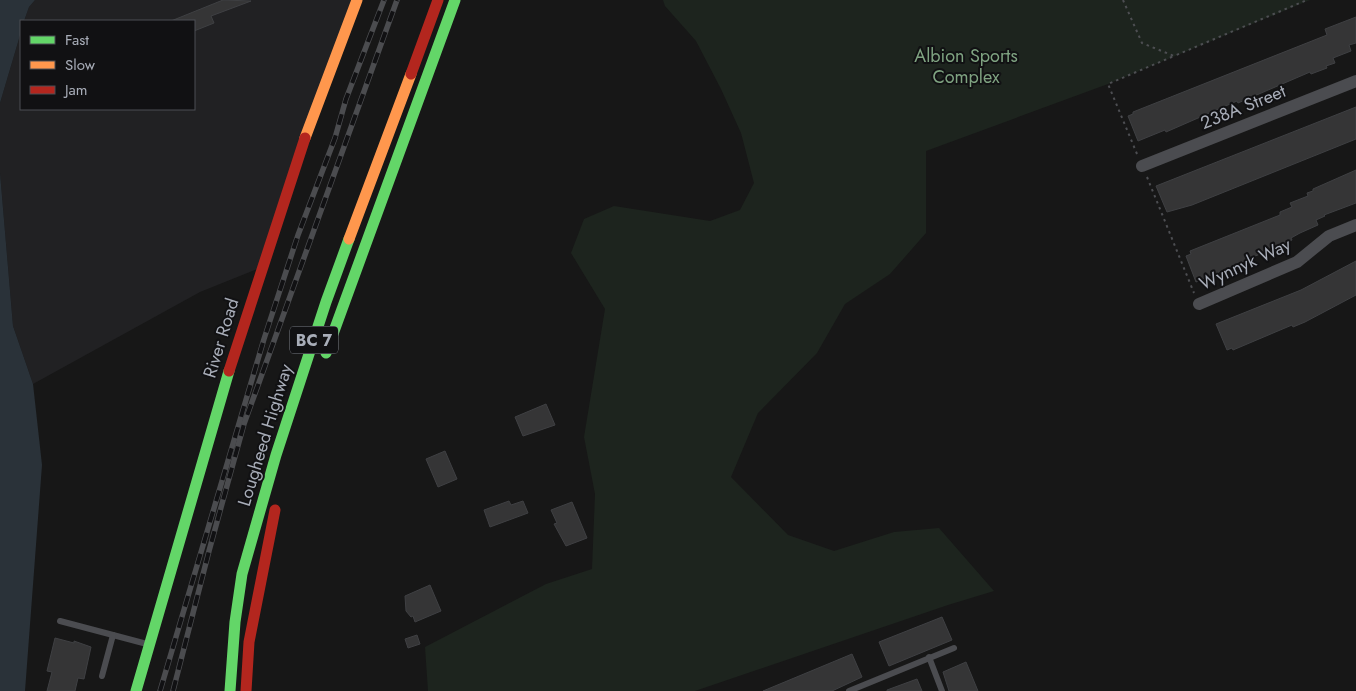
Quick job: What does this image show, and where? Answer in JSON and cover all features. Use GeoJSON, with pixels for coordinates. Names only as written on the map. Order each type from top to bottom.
{"type":"FeatureCollection","features":[{"type":"Feature","properties":{"kind":"main road","name":"River Road"},"geometry":{"type":"LineString","coordinates":[[136,691],[181,524],[273,232],[334,57],[357,0]]}},
{"type":"Feature","properties":{"kind":"main road","name":"Lougheed Highway"},"geometry":{"type":"LineString","coordinates":[[230,691],[235,622],[242,574],[276,455],[326,302],[438,0]]}},
{"type":"Feature","properties":{"kind":"main road","name":"Lougheed Highway"},"geometry":{"type":"LineString","coordinates":[[323,363],[455,0]]}},
{"type":"Feature","properties":{"kind":"main road","name":"Lougheed Highway"},"geometry":{"type":"LineString","coordinates":[[246,691],[249,642],[265,553],[280,494]]}},
{"type":"Feature","properties":{"kind":"street","name":"238A Street"},"geometry":{"type":"LineString","coordinates":[[1142,166],[1356,81]]}},
{"type":"Feature","properties":{"kind":"street","name":"Wynnyk Way"},"geometry":{"type":"LineString","coordinates":[[1199,304],[1297,262],[1329,236],[1356,225]]}},
{"type":"Feature","properties":{"kind":"lane"},"geometry":{"type":"LineString","coordinates":[[60,621],[148,644]]}},
{"type":"Feature","properties":{"kind":"lane"},"geometry":{"type":"LineString","coordinates":[[102,676],[112,635]]}},
{"type":"Feature","properties":{"kind":"lane"},"geometry":{"type":"LineString","coordinates":[[849,691],[954,648]]}},
{"type":"Feature","properties":{"kind":"lane"},"geometry":{"type":"LineString","coordinates":[[929,657],[942,691]]}},
{"type":"Feature","properties":{"kind":"path"},"geometry":{"type":"LineString","coordinates":[[1123,0],[1142,43],[1174,56]]}},
{"type":"Feature","properties":{"kind":"path"},"geometry":{"type":"LineString","coordinates":[[1134,145],[1108,84],[1307,0]]}},
{"type":"Feature","properties":{"kind":"path"},"geometry":{"type":"LineString","coordinates":[[1150,185],[1191,283]]}},
{"type":"Feature","properties":{"kind":"shaded area"},"geometry":{"type":"Polygon","coordinates":[[[0,0],[35,0],[29,7],[24,20],[20,20],[20,35],[0,103],[0,0]]]}},
{"type":"Feature","properties":{"kind":"shaded area"},"geometry":{"type":"Polygon","coordinates":[[[35,0],[357,0],[262,267],[200,292],[33,384],[13,326],[0,173],[0,103],[20,35],[20,110],[195,110],[195,20],[24,20],[29,7],[35,0]]]}},
{"type":"Feature","properties":{"kind":"shaded area"},"geometry":{"type":"Polygon","coordinates":[[[0,173],[13,326],[33,384],[42,465],[25,691],[0,691],[0,173]]]}},
{"type":"Feature","properties":{"kind":"green space","name":"Albion Sports Complex"},"geometry":{"type":"Polygon","coordinates":[[[663,0],[1310,0],[1108,84],[926,151],[926,233],[890,274],[845,304],[817,353],[758,413],[731,477],[788,535],[834,551],[894,532],[939,528],[994,591],[695,691],[428,691],[425,647],[546,584],[592,569],[595,494],[584,437],[605,309],[571,253],[584,219],[614,206],[710,221],[740,210],[754,183],[741,133],[721,89],[696,41],[665,6],[663,0]]]}},
{"type":"Feature","properties":{"kind":"building"},"geometry":{"type":"Polygon","coordinates":[[[223,0],[251,1],[211,16],[214,23],[195,31],[195,20],[173,20],[223,0]]]}},
{"type":"Feature","properties":{"kind":"building"},"geometry":{"type":"Polygon","coordinates":[[[1356,17],[1356,43],[1349,45],[1351,51],[1333,58],[1335,63],[1326,66],[1327,68],[1311,74],[1310,72],[1166,132],[1165,130],[1138,141],[1128,116],[1133,114],[1133,112],[1327,35],[1325,29],[1356,17]]]}},
{"type":"Feature","properties":{"kind":"building"},"geometry":{"type":"Polygon","coordinates":[[[1356,107],[1356,139],[1192,205],[1167,212],[1156,186],[1356,107]]]}},
{"type":"Feature","properties":{"kind":"building"},"geometry":{"type":"Polygon","coordinates":[[[1356,170],[1356,203],[1324,215],[1316,220],[1318,225],[1291,238],[1292,240],[1196,282],[1186,256],[1191,254],[1190,251],[1280,215],[1280,212],[1292,207],[1290,203],[1308,196],[1307,193],[1313,191],[1313,189],[1356,170]]]}},
{"type":"Feature","properties":{"kind":"building"},"geometry":{"type":"Polygon","coordinates":[[[1356,261],[1356,295],[1305,322],[1293,327],[1292,325],[1233,350],[1232,348],[1227,350],[1216,324],[1301,290],[1356,261]]]}},
{"type":"Feature","properties":{"kind":"building"},"geometry":{"type":"Polygon","coordinates":[[[546,404],[555,425],[523,436],[515,417],[546,404]]]}},
{"type":"Feature","properties":{"kind":"building"},"geometry":{"type":"Polygon","coordinates":[[[445,451],[457,479],[438,487],[426,459],[445,451]]]}},
{"type":"Feature","properties":{"kind":"building"},"geometry":{"type":"Polygon","coordinates":[[[509,501],[511,505],[523,501],[528,513],[490,527],[484,510],[509,501]]]}},
{"type":"Feature","properties":{"kind":"building"},"geometry":{"type":"Polygon","coordinates":[[[572,502],[587,538],[566,546],[554,524],[557,523],[551,510],[572,502]]]}},
{"type":"Feature","properties":{"kind":"building"},"geometry":{"type":"Polygon","coordinates":[[[430,585],[441,611],[415,622],[413,616],[411,617],[406,611],[405,596],[430,585]]]}},
{"type":"Feature","properties":{"kind":"building"},"geometry":{"type":"Polygon","coordinates":[[[942,617],[952,640],[889,666],[879,642],[942,617]]]}},
{"type":"Feature","properties":{"kind":"building"},"geometry":{"type":"Polygon","coordinates":[[[417,635],[420,644],[408,648],[405,639],[417,635]]]}},
{"type":"Feature","properties":{"kind":"building"},"geometry":{"type":"Polygon","coordinates":[[[55,638],[74,643],[74,641],[91,647],[84,679],[78,678],[75,691],[47,691],[52,672],[47,671],[55,638]]]}},
{"type":"Feature","properties":{"kind":"building"},"geometry":{"type":"Polygon","coordinates":[[[852,654],[862,677],[832,691],[763,691],[852,654]]]}},
{"type":"Feature","properties":{"kind":"building"},"geometry":{"type":"Polygon","coordinates":[[[966,662],[978,691],[949,691],[943,672],[966,662]]]}},
{"type":"Feature","properties":{"kind":"building"},"geometry":{"type":"Polygon","coordinates":[[[917,679],[922,691],[887,691],[887,690],[917,679]]]}},
{"type":"Feature","properties":{"kind":"railway"},"geometry":{"type":"LineString","coordinates":[[160,691],[264,339],[298,235],[335,138],[346,99],[384,0]]}},
{"type":"Feature","properties":{"kind":"railway"},"geometry":{"type":"LineString","coordinates":[[173,691],[244,424],[397,0]]}},
{"type":"Feature","properties":{"kind":"traffic: fast"},"geometry":{"type":"LineString","coordinates":[[326,353],[455,0]]}},
{"type":"Feature","properties":{"kind":"traffic: fast"},"geometry":{"type":"LineString","coordinates":[[230,691],[235,622],[242,574],[276,455],[326,302],[349,239]]}},
{"type":"Feature","properties":{"kind":"traffic: fast"},"geometry":{"type":"LineString","coordinates":[[136,691],[229,371]]}},
{"type":"Feature","properties":{"kind":"traffic: slow"},"geometry":{"type":"LineString","coordinates":[[305,138],[357,0]]}},
{"type":"Feature","properties":{"kind":"traffic: slow"},"geometry":{"type":"LineString","coordinates":[[349,239],[411,74]]}},
{"type":"Feature","properties":{"kind":"traffic: jam"},"geometry":{"type":"LineString","coordinates":[[411,74],[438,0]]}},
{"type":"Feature","properties":{"kind":"traffic: jam"},"geometry":{"type":"LineString","coordinates":[[229,371],[305,138]]}},
{"type":"Feature","properties":{"kind":"traffic: jam"},"geometry":{"type":"LineString","coordinates":[[246,691],[249,642],[275,510]]}}]}
